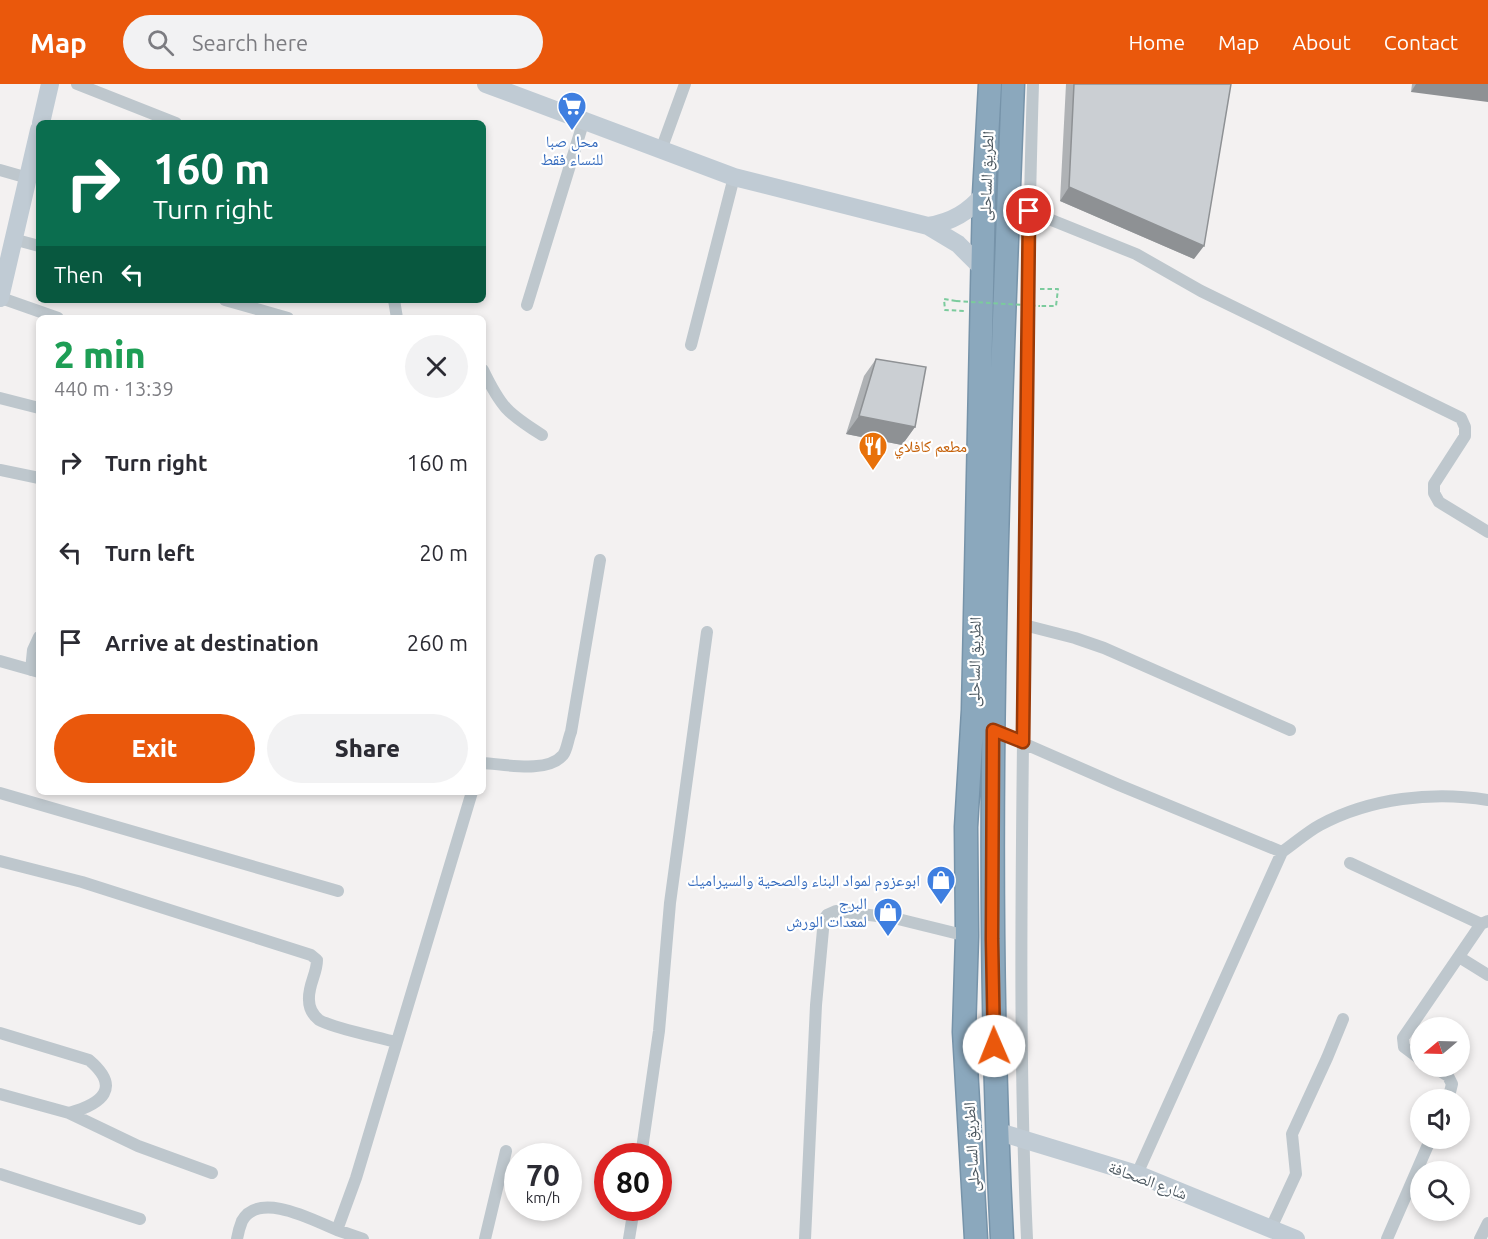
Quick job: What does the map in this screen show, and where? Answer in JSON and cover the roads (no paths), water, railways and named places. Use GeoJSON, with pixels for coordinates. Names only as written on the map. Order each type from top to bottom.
{"type":"FeatureCollection","features":[{"type":"Feature","properties":{"kind":"highway","name":"الطريق الساحلى"},"geometry":{"type":"LineString","coordinates":[[976,1239],[964,1032],[967,936],[966,827],[974,710],[984,194],[990,84]]}},
{"type":"Feature","properties":{"kind":"highway","name":"الطريق الساحلى"},"geometry":{"type":"LineString","coordinates":[[1002,1239],[996,1131],[992,939],[993,730],[1013,84]]}},
{"type":"Feature","properties":{"kind":"street"},"geometry":{"type":"LineString","coordinates":[[42,120],[50,84]]}},
{"type":"Feature","properties":{"kind":"street"},"geometry":{"type":"LineString","coordinates":[[77,84],[168,120]]}},
{"type":"Feature","properties":{"kind":"street"},"geometry":{"type":"LineString","coordinates":[[486,84],[734,177],[928,226],[958,244],[983,269]]}},
{"type":"Feature","properties":{"kind":"street"},"geometry":{"type":"LineString","coordinates":[[662,150],[685,84]]}},
{"type":"Feature","properties":{"kind":"street"},"geometry":{"type":"LineString","coordinates":[[1027,1239],[1023,1138],[1023,742],[1032,84]]}},
{"type":"Feature","properties":{"kind":"street"},"geometry":{"type":"LineString","coordinates":[[527,305],[584,120]]}},
{"type":"Feature","properties":{"kind":"street"},"geometry":{"type":"LineString","coordinates":[[36,145],[0,299],[49,315]]}},
{"type":"Feature","properties":{"kind":"street"},"geometry":{"type":"LineString","coordinates":[[0,170],[28,178]]}},
{"type":"Feature","properties":{"kind":"street"},"geometry":{"type":"LineString","coordinates":[[691,345],[734,177]]}},
{"type":"Feature","properties":{"kind":"street"},"geometry":{"type":"LineString","coordinates":[[928,226],[960,216],[984,194]]}},
{"type":"Feature","properties":{"kind":"street"},"geometry":{"type":"LineString","coordinates":[[1029,211],[1136,254],[1200,291],[1461,418],[1465,427],[1464,436],[1434,484],[1434,493],[1439,502],[1488,532]]}},
{"type":"Feature","properties":{"kind":"street"},"geometry":{"type":"LineString","coordinates":[[13,239],[36,245]]}},
{"type":"Feature","properties":{"kind":"street"},"geometry":{"type":"LineString","coordinates":[[236,303],[278,315]]}},
{"type":"Feature","properties":{"kind":"street"},"geometry":{"type":"LineString","coordinates":[[486,376],[501,405],[517,419],[542,435]]}},
{"type":"Feature","properties":{"kind":"street"},"geometry":{"type":"LineString","coordinates":[[0,398],[36,407]]}},
{"type":"Feature","properties":{"kind":"street"},"geometry":{"type":"LineString","coordinates":[[0,470],[36,477]]}},
{"type":"Feature","properties":{"kind":"street"},"geometry":{"type":"LineString","coordinates":[[486,763],[526,767],[548,764],[563,755],[571,732],[600,560]]}},
{"type":"Feature","properties":{"kind":"street"},"geometry":{"type":"LineString","coordinates":[[1024,625],[1104,648],[1290,730]]}},
{"type":"Feature","properties":{"kind":"street"},"geometry":{"type":"LineString","coordinates":[[643,1143],[659,1031],[669,903],[707,632]]}},
{"type":"Feature","properties":{"kind":"street"},"geometry":{"type":"LineString","coordinates":[[0,661],[35,671],[33,650],[36,644]]}},
{"type":"Feature","properties":{"kind":"street"},"geometry":{"type":"LineString","coordinates":[[993,730],[1282,852]]}},
{"type":"Feature","properties":{"kind":"street"},"geometry":{"type":"LineString","coordinates":[[0,793],[338,891]]}},
{"type":"Feature","properties":{"kind":"street"},"geometry":{"type":"LineString","coordinates":[[337,1230],[356,1178],[471,795]]}},
{"type":"Feature","properties":{"kind":"street"},"geometry":{"type":"LineString","coordinates":[[1137,1174],[1282,852],[1320,825],[1365,807],[1407,798],[1448,795],[1488,800]]}},
{"type":"Feature","properties":{"kind":"street"},"geometry":{"type":"LineString","coordinates":[[0,861],[82,882],[311,955],[316,960],[317,968],[309,988],[309,1003],[313,1014],[326,1024],[395,1042]]}},
{"type":"Feature","properties":{"kind":"street"},"geometry":{"type":"LineString","coordinates":[[1350,862],[1484,922],[1417,1017]]}},
{"type":"Feature","properties":{"kind":"street"},"geometry":{"type":"LineString","coordinates":[[805,1239],[816,1005],[826,915],[836,911],[894,918],[967,936]]}},
{"type":"Feature","properties":{"kind":"street"},"geometry":{"type":"LineString","coordinates":[[1459,957],[1488,975]]}},
{"type":"Feature","properties":{"kind":"street"},"geometry":{"type":"LineString","coordinates":[[1271,1228],[1296,1174],[1292,1134],[1343,1018]]}},
{"type":"Feature","properties":{"kind":"street"},"geometry":{"type":"LineString","coordinates":[[1410,1027],[1402,1038],[1404,1047],[1410,1052]]}},
{"type":"Feature","properties":{"kind":"street"},"geometry":{"type":"LineString","coordinates":[[0,1033],[89,1060],[100,1070],[105,1082],[105,1093],[102,1098],[86,1108],[69,1113]]}},
{"type":"Feature","properties":{"kind":"street"},"geometry":{"type":"LineString","coordinates":[[0,1094],[69,1113],[138,1146],[212,1173]]}},
{"type":"Feature","properties":{"kind":"street","name":"شارع الصحافة"},"geometry":{"type":"LineString","coordinates":[[996,1131],[1137,1174],[1293,1238]]}},
{"type":"Feature","properties":{"kind":"street"},"geometry":{"type":"LineString","coordinates":[[1388,1239],[1426,1149]]}},
{"type":"Feature","properties":{"kind":"street"},"geometry":{"type":"LineString","coordinates":[[484,1239],[504,1158]]}},
{"type":"Feature","properties":{"kind":"street"},"geometry":{"type":"LineString","coordinates":[[0,1174],[140,1219]]}},
{"type":"Feature","properties":{"kind":"street"},"geometry":{"type":"LineString","coordinates":[[237,1239],[243,1219],[255,1210],[270,1208],[287,1208],[363,1239]]}},
{"type":"Feature","properties":{"kind":"street"},"geometry":{"type":"LineString","coordinates":[[629,1239],[632,1221]]}},
{"type":"Feature","properties":{"kind":"street"},"geometry":{"type":"LineString","coordinates":[[1480,1239],[1488,1223]]}},
{"type":"Feature","properties":{"kind":"place","name":"محل صبا للنساء فقط"},"geometry":{"type":"Point","coordinates":[572,132]}},
{"type":"Feature","properties":{"kind":"place","name":"مطعم كافلاي"},"geometry":{"type":"Point","coordinates":[873,472]}},
{"type":"Feature","properties":{"kind":"place","name":"ابوعزوم لمواد البناء والصحية والسيراميك"},"geometry":{"type":"Point","coordinates":[941,906]}},
{"type":"Feature","properties":{"kind":"place","name":"البرج لمعدات الورش"},"geometry":{"type":"Point","coordinates":[888,938]}}]}
